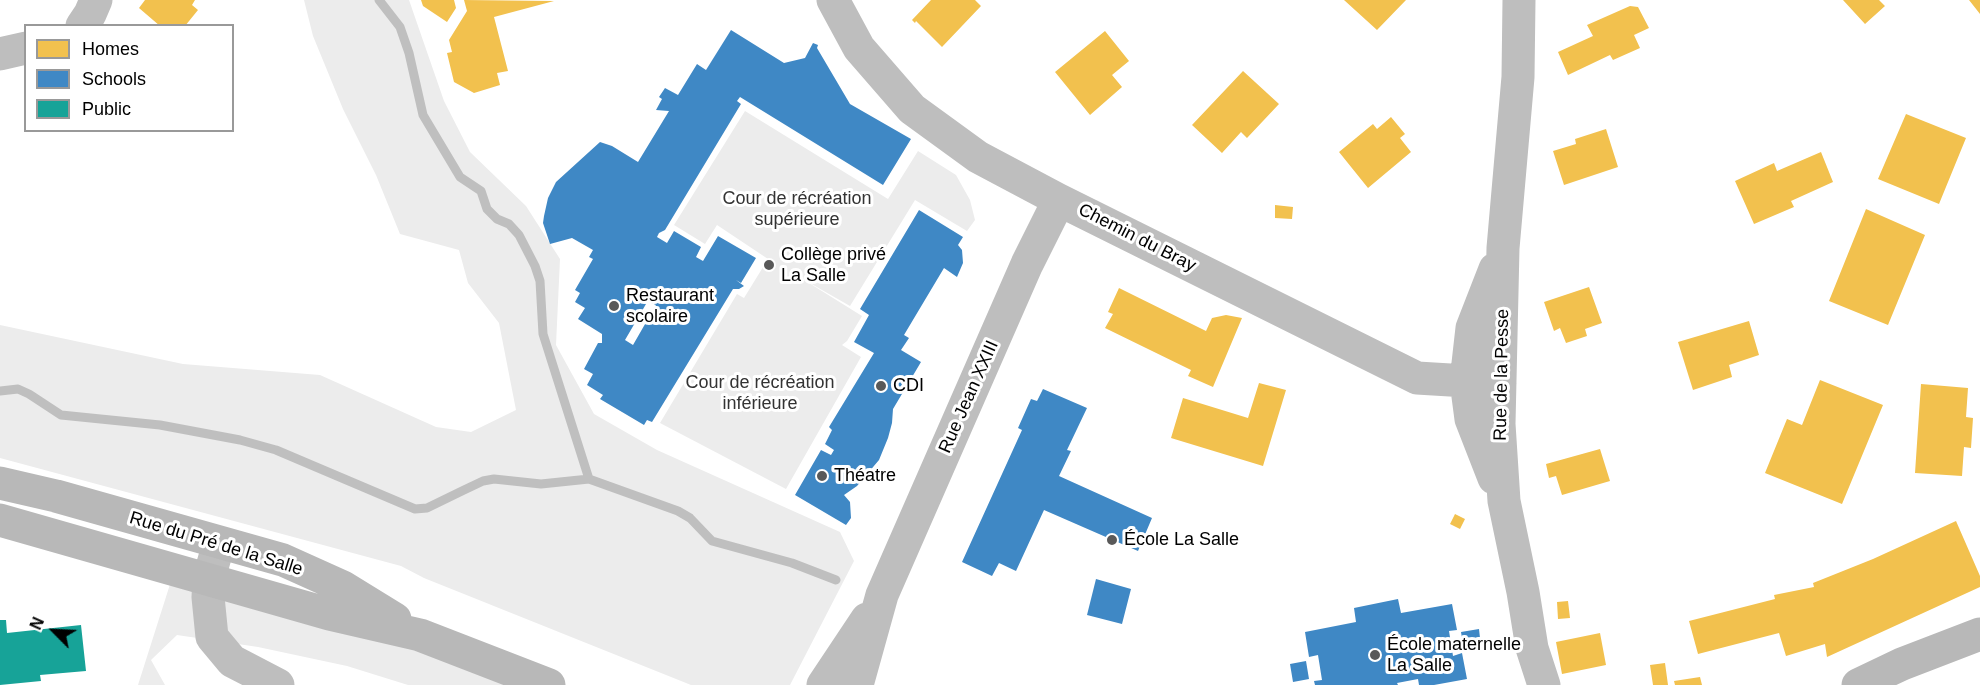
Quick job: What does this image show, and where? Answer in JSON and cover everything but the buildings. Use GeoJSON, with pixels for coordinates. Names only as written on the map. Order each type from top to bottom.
{"type":"FeatureCollection","features":[{"type":"Feature","properties":{"kind":"main road","name":"Rue du Pré de la Salle"},"geometry":{"type":"LineString","coordinates":[[0,483],[57,496],[283,560],[343,587],[420,634]]}},
{"type":"Feature","properties":{"kind":"main road","name":"Rue du Pré de la Salle"},"geometry":{"type":"LineString","coordinates":[[0,520],[329,614],[420,634],[549,685]]}},
{"type":"Feature","properties":{"kind":"main road"},"geometry":{"type":"LineString","coordinates":[[1858,685],[1902,664],[1980,634]]}},
{"type":"Feature","properties":{"kind":"street"},"geometry":{"type":"LineString","coordinates":[[83,24],[96,0]]}},
{"type":"Feature","properties":{"kind":"street","name":"Chemin du Bray"},"geometry":{"type":"LineString","coordinates":[[833,0],[859,48],[912,110],[978,157],[1059,200],[1417,378],[1500,383]]}},
{"type":"Feature","properties":{"kind":"street","name":"Rue de la Pesse"},"geometry":{"type":"LineString","coordinates":[[1519,0],[1518,77],[1503,248],[1499,424],[1504,501],[1532,648],[1544,685]]}},
{"type":"Feature","properties":{"kind":"street"},"geometry":{"type":"LineString","coordinates":[[0,54],[24,48]]}},
{"type":"Feature","properties":{"kind":"street","name":"Rue Jean XXIII"},"geometry":{"type":"LineString","coordinates":[[857,685],[882,595],[1027,264],[1059,200]]}},
{"type":"Feature","properties":{"kind":"street","name":"Rue de la Pesse"},"geometry":{"type":"LineString","coordinates":[[1503,248],[1472,328],[1466,381],[1471,419],[1504,501]]}},
{"type":"Feature","properties":{"kind":"street"},"geometry":{"type":"LineString","coordinates":[[219,543],[209,579],[208,597],[212,637],[232,662],[278,685]]}},
{"type":"Feature","properties":{"kind":"street","name":"Rue Jean XXIII"},"geometry":{"type":"LineString","coordinates":[[823,685],[882,595]]}},
{"type":"Feature","properties":{"kind":"green space"},"geometry":{"type":"Polygon","coordinates":[[[304,0],[409,0],[444,101],[470,152],[526,206],[560,259],[556,345],[594,414],[657,450],[840,532],[854,561],[790,685],[691,685],[424,578],[401,566],[0,458],[0,325],[183,364],[320,375],[436,427],[471,432],[516,410],[499,323],[468,283],[459,250],[400,234],[376,175],[343,109],[313,36],[304,0]]]}},
{"type":"Feature","properties":{"kind":"green space"},"geometry":{"type":"Polygon","coordinates":[[[745,111],[888,199],[918,151],[956,175],[970,200],[975,220],[967,231],[915,200],[850,306],[801,278],[862,316],[847,341],[842,345],[861,357],[786,489],[660,423],[737,294],[744,298],[768,259],[717,225],[705,244],[674,225],[745,111]]]}},
{"type":"Feature","properties":{"kind":"green space"},"geometry":{"type":"Polygon","coordinates":[[[172,578],[269,597],[524,685],[408,685],[347,666],[258,647],[177,635],[151,660],[165,685],[138,685],[172,578]]]}},
{"type":"Feature","properties":{"kind":"waterway"},"geometry":{"type":"LineString","coordinates":[[379,0],[400,27],[409,53],[423,115],[460,177],[481,191],[487,209],[497,219],[509,224],[519,235],[535,266],[540,281],[543,334],[589,479]]}},
{"type":"Feature","properties":{"kind":"waterway"},"geometry":{"type":"LineString","coordinates":[[0,391],[18,389],[61,415],[160,425],[240,440],[276,450],[415,509],[427,508],[483,481],[494,479],[541,484],[589,479],[678,511],[690,518],[712,541],[792,563],[836,580]]}},
{"type":"Feature","properties":{"kind":"place","name":"Collège privé La Salle"},"geometry":{"type":"Point","coordinates":[769,265]}},
{"type":"Feature","properties":{"kind":"place","name":"Restaurant scolaire"},"geometry":{"type":"Point","coordinates":[614,306]}},
{"type":"Feature","properties":{"kind":"place","name":"CDI"},"geometry":{"type":"Point","coordinates":[881,386]}},
{"type":"Feature","properties":{"kind":"place","name":"Théatre"},"geometry":{"type":"Point","coordinates":[822,476]}},
{"type":"Feature","properties":{"kind":"place","name":"École La Salle"},"geometry":{"type":"Point","coordinates":[1112,540]}},
{"type":"Feature","properties":{"kind":"place","name":"École maternelle La Salle"},"geometry":{"type":"Point","coordinates":[1375,655]}},
{"type":"Feature","properties":{"kind":"park label","name":"Cour de récréation supérieure"},"geometry":{"type":"Point","coordinates":[797,209]}},
{"type":"Feature","properties":{"kind":"park label","name":"Cour de récréation inférieure"},"geometry":{"type":"Point","coordinates":[760,394]}}]}
